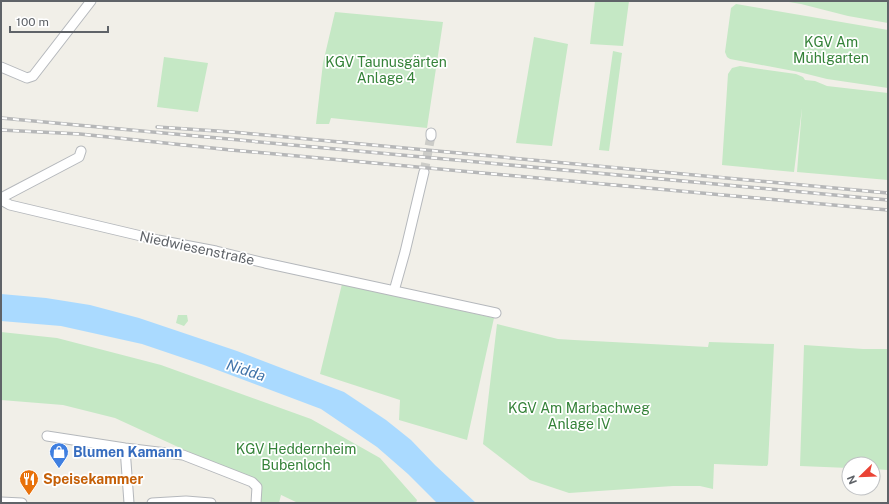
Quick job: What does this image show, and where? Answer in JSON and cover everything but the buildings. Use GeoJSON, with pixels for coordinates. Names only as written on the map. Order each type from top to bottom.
{"type":"FeatureCollection","features":[{"type":"Feature","properties":{"kind":"street"},"geometry":{"type":"LineString","coordinates":[[1,67],[27,78],[33,76],[91,1]]}},
{"type":"Feature","properties":{"kind":"street","name":"Niedwiesenstraße"},"geometry":{"type":"LineString","coordinates":[[81,151],[80,157],[1,199],[10,205],[158,240],[216,251],[496,313]]}},
{"type":"Feature","properties":{"kind":"street"},"geometry":{"type":"LineString","coordinates":[[394,291],[424,172]]}},
{"type":"Feature","properties":{"kind":"street"},"geometry":{"type":"LineString","coordinates":[[47,436],[183,455],[252,482],[257,486],[256,503]]}},
{"type":"Feature","properties":{"kind":"street"},"geometry":{"type":"LineString","coordinates":[[125,448],[129,503]]}},
{"type":"Feature","properties":{"kind":"street"},"geometry":{"type":"LineString","coordinates":[[152,503],[186,501],[211,503]]}},
{"type":"Feature","properties":{"kind":"street"},"geometry":{"type":"LineString","coordinates":[[1,502],[22,503]]}},
{"type":"Feature","properties":{"kind":"green space"},"geometry":{"type":"Polygon","coordinates":[[[595,1],[629,1],[623,46],[590,44],[595,1]]]}},
{"type":"Feature","properties":{"kind":"green space"},"geometry":{"type":"Polygon","coordinates":[[[783,1],[888,1],[888,23],[848,16],[783,1]]]}},
{"type":"Feature","properties":{"kind":"green space","name":"KGV Am Mühlgarten"},"geometry":{"type":"Polygon","coordinates":[[[736,4],[888,30],[888,88],[827,79],[799,72],[730,59],[727,57],[725,52],[731,8],[736,4]]]}},
{"type":"Feature","properties":{"kind":"green space","name":"KGV Taunusgärten Anlage 4"},"geometry":{"type":"Polygon","coordinates":[[[335,12],[443,22],[427,128],[331,118],[329,124],[316,124],[323,63],[335,12]]]}},
{"type":"Feature","properties":{"kind":"green space"},"geometry":{"type":"Polygon","coordinates":[[[534,37],[568,44],[552,146],[516,143],[534,37]]]}},
{"type":"Feature","properties":{"kind":"green space"},"geometry":{"type":"Polygon","coordinates":[[[613,51],[622,53],[609,151],[599,150],[613,51]]]}},
{"type":"Feature","properties":{"kind":"green space"},"geometry":{"type":"Polygon","coordinates":[[[164,57],[208,63],[198,112],[157,107],[164,57]]]}},
{"type":"Feature","properties":{"kind":"green space"},"geometry":{"type":"Polygon","coordinates":[[[740,66],[796,74],[803,77],[805,80],[815,81],[827,86],[888,93],[888,180],[797,172],[802,108],[794,172],[722,165],[728,74],[732,68],[740,66]]]}},
{"type":"Feature","properties":{"kind":"green space"},"geometry":{"type":"Polygon","coordinates":[[[342,284],[494,318],[467,440],[399,420],[400,400],[320,374],[342,284]]]}},
{"type":"Feature","properties":{"kind":"green space"},"geometry":{"type":"Polygon","coordinates":[[[178,315],[187,315],[188,321],[184,326],[176,323],[178,315]]]}},
{"type":"Feature","properties":{"kind":"green space","name":"KGV Am Marbachweg Anlage IV"},"geometry":{"type":"Polygon","coordinates":[[[497,324],[558,339],[708,347],[709,342],[774,344],[767,466],[714,464],[713,489],[700,486],[673,486],[569,493],[530,480],[483,444],[497,324]]]}},
{"type":"Feature","properties":{"kind":"green space","name":"KGV Heddernheim Bubenloch"},"geometry":{"type":"Polygon","coordinates":[[[1,332],[57,338],[161,365],[311,419],[380,458],[417,500],[416,503],[298,503],[277,493],[281,495],[279,503],[259,502],[259,484],[115,418],[63,405],[1,400],[1,332]]]}},
{"type":"Feature","properties":{"kind":"green space"},"geometry":{"type":"Polygon","coordinates":[[[804,345],[888,349],[888,470],[881,470],[881,456],[841,456],[841,468],[800,466],[804,345]]]}},
{"type":"Feature","properties":{"kind":"water","name":"Nidda"},"geometry":{"type":"Polygon","coordinates":[[[1,294],[46,298],[90,305],[139,318],[237,351],[344,392],[386,420],[411,440],[435,465],[476,503],[437,503],[408,474],[377,447],[321,409],[204,365],[142,344],[61,326],[1,321],[1,294]]]}},
{"type":"Feature","properties":{"kind":"tunnel"},"geometry":{"type":"LineString","coordinates":[[424,172],[431,136]]}},
{"type":"Feature","properties":{"kind":"railway"},"geometry":{"type":"LineString","coordinates":[[1,118],[888,200]]}},
{"type":"Feature","properties":{"kind":"railway"},"geometry":{"type":"LineString","coordinates":[[157,127],[232,132],[888,193]]}},
{"type":"Feature","properties":{"kind":"railway"},"geometry":{"type":"LineString","coordinates":[[1,130],[80,134],[231,150],[888,210]]}},
{"type":"Feature","properties":{"kind":"place","name":"Blumen Kamann"},"geometry":{"type":"Point","coordinates":[59,469]}},
{"type":"Feature","properties":{"kind":"place","name":"Speisekammer"},"geometry":{"type":"Point","coordinates":[29,496]}}]}
